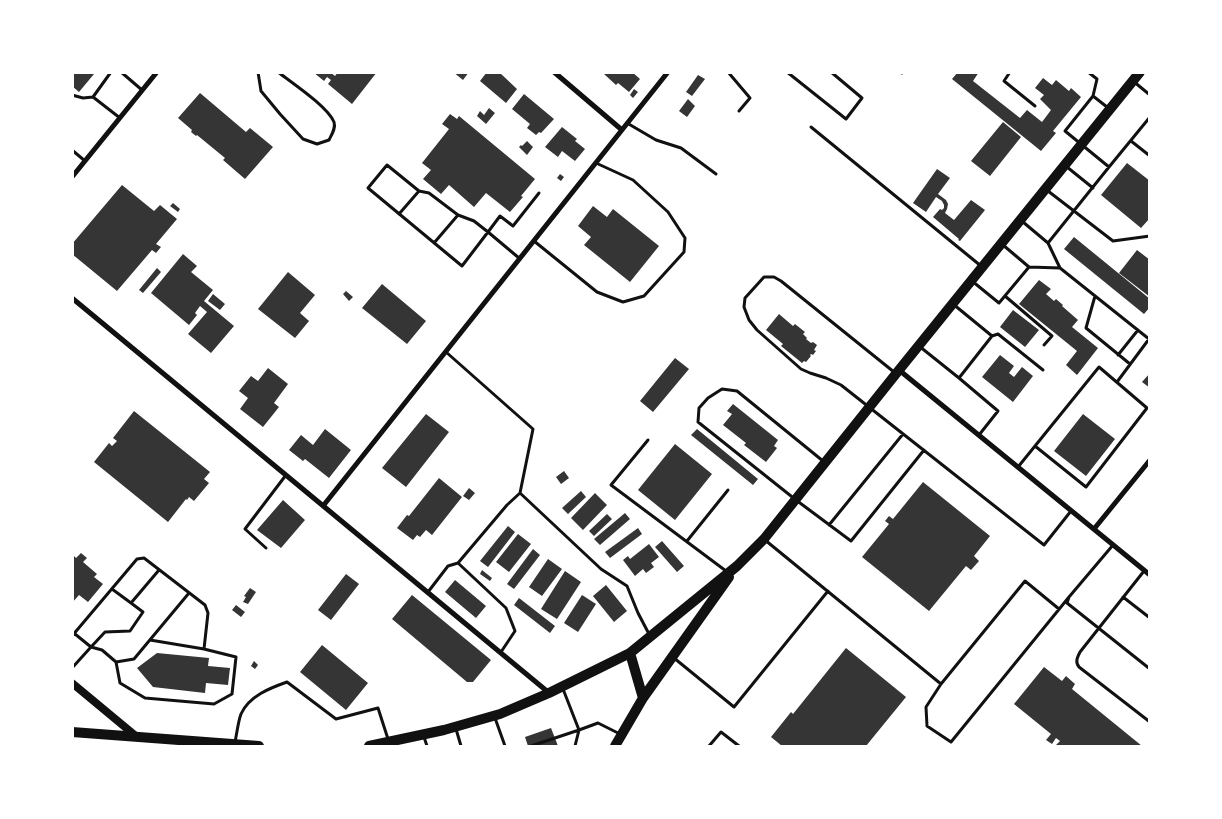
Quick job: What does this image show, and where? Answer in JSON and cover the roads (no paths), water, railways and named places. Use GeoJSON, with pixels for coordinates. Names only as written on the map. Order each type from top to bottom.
{"type":"FeatureCollection","features":[{"type":"Feature","properties":{"kind":"highway"},"geometry":{"type":"LineString","coordinates":[[369,746],[390,744],[494,715],[549,693],[630,653],[733,570],[764,540],[1140,72]]}},
{"type":"Feature","properties":{"kind":"highway"},"geometry":{"type":"LineString","coordinates":[[615,746],[643,698],[733,570]]}},
{"type":"Feature","properties":{"kind":"highway"},"geometry":{"type":"LineString","coordinates":[[630,653],[643,698]]}},
{"type":"Feature","properties":{"kind":"highway"},"geometry":{"type":"LineString","coordinates":[[72,732],[259,746]]}},
{"type":"Feature","properties":{"kind":"highway"},"geometry":{"type":"LineString","coordinates":[[137,738],[148,746]]}},
{"type":"Feature","properties":{"kind":"street"},"geometry":{"type":"LineString","coordinates":[[72,177],[157,72]]}},
{"type":"Feature","properties":{"kind":"street"},"geometry":{"type":"LineString","coordinates":[[554,72],[622,130]]}},
{"type":"Feature","properties":{"kind":"street"},"geometry":{"type":"LineString","coordinates":[[323,506],[668,72]]}},
{"type":"Feature","properties":{"kind":"street"},"geometry":{"type":"LineString","coordinates":[[72,298],[549,693]]}},
{"type":"Feature","properties":{"kind":"street"},"geometry":{"type":"LineString","coordinates":[[898,372],[979,435],[1150,575]]}},
{"type":"Feature","properties":{"kind":"street"},"geometry":{"type":"LineString","coordinates":[[1094,530],[1150,460]]}},
{"type":"Feature","properties":{"kind":"street"},"geometry":{"type":"LineString","coordinates":[[72,683],[137,738]]}},
{"type":"Feature","properties":{"kind":"lane"},"geometry":{"type":"LineString","coordinates":[[72,95],[83,98],[93,96],[111,72]]}},
{"type":"Feature","properties":{"kind":"lane"},"geometry":{"type":"LineString","coordinates":[[121,72],[142,91]]}},
{"type":"Feature","properties":{"kind":"lane"},"geometry":{"type":"LineString","coordinates":[[258,72],[261,92],[303,139],[317,144],[329,140],[334,130],[334,123],[325,109],[278,72]]}},
{"type":"Feature","properties":{"kind":"lane"},"geometry":{"type":"LineString","coordinates":[[728,72],[750,98],[739,110]]}},
{"type":"Feature","properties":{"kind":"lane"},"geometry":{"type":"LineString","coordinates":[[787,72],[846,119],[862,98],[831,72]]}},
{"type":"Feature","properties":{"kind":"lane"},"geometry":{"type":"LineString","coordinates":[[1010,72],[1004,80],[1035,106]]}},
{"type":"Feature","properties":{"kind":"lane"},"geometry":{"type":"LineString","coordinates":[[1088,72],[1097,79],[1094,96],[1065,131],[1109,167]]}},
{"type":"Feature","properties":{"kind":"lane"},"geometry":{"type":"LineString","coordinates":[[1133,81],[1150,95]]}},
{"type":"Feature","properties":{"kind":"lane"},"geometry":{"type":"LineString","coordinates":[[93,96],[120,118]]}},
{"type":"Feature","properties":{"kind":"lane"},"geometry":{"type":"LineString","coordinates":[[1094,96],[1110,110]]}},
{"type":"Feature","properties":{"kind":"lane"},"geometry":{"type":"LineString","coordinates":[[1048,243],[1150,117]]}},
{"type":"Feature","properties":{"kind":"lane"},"geometry":{"type":"LineString","coordinates":[[627,123],[656,140],[681,148],[716,174]]}},
{"type":"Feature","properties":{"kind":"lane"},"geometry":{"type":"LineString","coordinates":[[811,127],[982,267]]}},
{"type":"Feature","properties":{"kind":"lane"},"geometry":{"type":"LineString","coordinates":[[1131,141],[1150,156]]}},
{"type":"Feature","properties":{"kind":"lane"},"geometry":{"type":"LineString","coordinates":[[72,150],[86,161]]}},
{"type":"Feature","properties":{"kind":"lane"},"geometry":{"type":"LineString","coordinates":[[534,241],[597,292],[623,302],[644,296],[684,252],[685,238],[668,212],[633,180],[596,163]]}},
{"type":"Feature","properties":{"kind":"lane"},"geometry":{"type":"LineString","coordinates":[[520,258],[488,232],[474,221],[458,215],[429,193],[419,191],[387,165],[368,188],[462,266],[488,232],[500,216],[513,226],[538,193]]}},
{"type":"Feature","properties":{"kind":"lane"},"geometry":{"type":"LineString","coordinates":[[1065,165],[1093,188]]}},
{"type":"Feature","properties":{"kind":"lane"},"geometry":{"type":"LineString","coordinates":[[1045,189],[1113,241],[1150,236]]}},
{"type":"Feature","properties":{"kind":"lane"},"geometry":{"type":"LineString","coordinates":[[399,214],[419,191]]}},
{"type":"Feature","properties":{"kind":"lane"},"geometry":{"type":"LineString","coordinates":[[434,243],[458,215]]}},
{"type":"Feature","properties":{"kind":"lane"},"geometry":{"type":"LineString","coordinates":[[1020,220],[1048,243],[1060,268],[1149,339],[1116,382]]}},
{"type":"Feature","properties":{"kind":"lane"},"geometry":{"type":"LineString","coordinates":[[1001,244],[1029,267],[1060,268]]}},
{"type":"Feature","properties":{"kind":"lane"},"geometry":{"type":"LineString","coordinates":[[971,281],[999,303],[1029,267]]}},
{"type":"Feature","properties":{"kind":"lane"},"geometry":{"type":"LineString","coordinates":[[898,372],[782,281],[774,277],[764,277],[745,298],[744,307],[749,320],[764,337],[801,369],[841,385],[1044,545],[1071,511]]}},
{"type":"Feature","properties":{"kind":"lane"},"geometry":{"type":"LineString","coordinates":[[1005,296],[1052,336],[1044,346]]}},
{"type":"Feature","properties":{"kind":"lane"},"geometry":{"type":"LineString","coordinates":[[1095,296],[1086,328],[1130,364]]}},
{"type":"Feature","properties":{"kind":"lane"},"geometry":{"type":"LineString","coordinates":[[953,304],[992,336]]}},
{"type":"Feature","properties":{"kind":"lane"},"geometry":{"type":"LineString","coordinates":[[1118,355],[1138,330]]}},
{"type":"Feature","properties":{"kind":"lane"},"geometry":{"type":"LineString","coordinates":[[959,378],[992,336],[998,334],[1043,370]]}},
{"type":"Feature","properties":{"kind":"lane"},"geometry":{"type":"LineString","coordinates":[[919,346],[998,411],[979,435]]}},
{"type":"Feature","properties":{"kind":"lane"},"geometry":{"type":"LineString","coordinates":[[428,593],[448,566],[458,562],[507,505],[520,493],[533,429],[446,351]]}},
{"type":"Feature","properties":{"kind":"lane"},"geometry":{"type":"LineString","coordinates":[[1018,467],[1035,446],[1099,367],[1148,408],[1086,487],[1035,446]]}},
{"type":"Feature","properties":{"kind":"lane"},"geometry":{"type":"LineString","coordinates":[[826,462],[737,391],[722,389],[708,398],[699,408],[698,422],[851,541],[924,450]]}},
{"type":"Feature","properties":{"kind":"lane"},"geometry":{"type":"LineString","coordinates":[[829,525],[903,434]]}},
{"type":"Feature","properties":{"kind":"lane"},"geometry":{"type":"LineString","coordinates":[[648,440],[612,485],[687,541],[733,570]]}},
{"type":"Feature","properties":{"kind":"lane"},"geometry":{"type":"LineString","coordinates":[[266,548],[244,529],[286,475]]}},
{"type":"Feature","properties":{"kind":"lane"},"geometry":{"type":"LineString","coordinates":[[687,541],[728,490]]}},
{"type":"Feature","properties":{"kind":"lane"},"geometry":{"type":"LineString","coordinates":[[520,493],[601,569],[627,586],[650,636]]}},
{"type":"Feature","properties":{"kind":"lane"},"geometry":{"type":"LineString","coordinates":[[764,540],[941,684]]}},
{"type":"Feature","properties":{"kind":"lane"},"geometry":{"type":"LineString","coordinates":[[1059,609],[1025,580],[941,684],[926,707],[927,726],[951,742],[1059,609],[1068,597],[1113,545]]}},
{"type":"Feature","properties":{"kind":"lane"},"geometry":{"type":"LineString","coordinates":[[150,640],[236,656],[232,694],[214,704],[146,698],[120,683],[116,662],[102,650],[91,647],[74,635],[137,559],[144,558],[204,605],[208,613],[204,649]]}},
{"type":"Feature","properties":{"kind":"lane"},"geometry":{"type":"LineString","coordinates":[[458,562],[506,608],[515,631],[500,653]]}},
{"type":"Feature","properties":{"kind":"lane"},"geometry":{"type":"LineString","coordinates":[[132,603],[159,570]]}},
{"type":"Feature","properties":{"kind":"lane"},"geometry":{"type":"LineString","coordinates":[[1144,571],[1076,659],[1079,667],[1150,722]]}},
{"type":"Feature","properties":{"kind":"lane"},"geometry":{"type":"LineString","coordinates":[[72,668],[105,632],[130,631],[143,612],[112,589]]}},
{"type":"Feature","properties":{"kind":"lane"},"geometry":{"type":"LineString","coordinates":[[673,657],[734,707],[828,591]]}},
{"type":"Feature","properties":{"kind":"lane"},"geometry":{"type":"LineString","coordinates":[[116,662],[134,659],[189,593]]}},
{"type":"Feature","properties":{"kind":"lane"},"geometry":{"type":"LineString","coordinates":[[1068,597],[1067,602],[1150,669]]}},
{"type":"Feature","properties":{"kind":"lane"},"geometry":{"type":"LineString","coordinates":[[1123,597],[1150,618]]}},
{"type":"Feature","properties":{"kind":"lane"},"geometry":{"type":"LineString","coordinates":[[234,745],[242,712],[251,701],[265,690],[287,682],[336,720],[378,708],[390,744]]}},
{"type":"Feature","properties":{"kind":"lane"},"geometry":{"type":"LineString","coordinates":[[562,686],[579,730],[575,746]]}},
{"type":"Feature","properties":{"kind":"lane"},"geometry":{"type":"LineString","coordinates":[[494,715],[505,746]]}},
{"type":"Feature","properties":{"kind":"lane"},"geometry":{"type":"LineString","coordinates":[[531,746],[598,724],[622,735]]}},
{"type":"Feature","properties":{"kind":"lane"},"geometry":{"type":"LineString","coordinates":[[455,726],[461,746]]}},
{"type":"Feature","properties":{"kind":"lane"},"geometry":{"type":"LineString","coordinates":[[710,746],[721,732],[739,746]]}},
{"type":"Feature","properties":{"kind":"lane"},"geometry":{"type":"LineString","coordinates":[[424,734],[427,746]]}}]}
